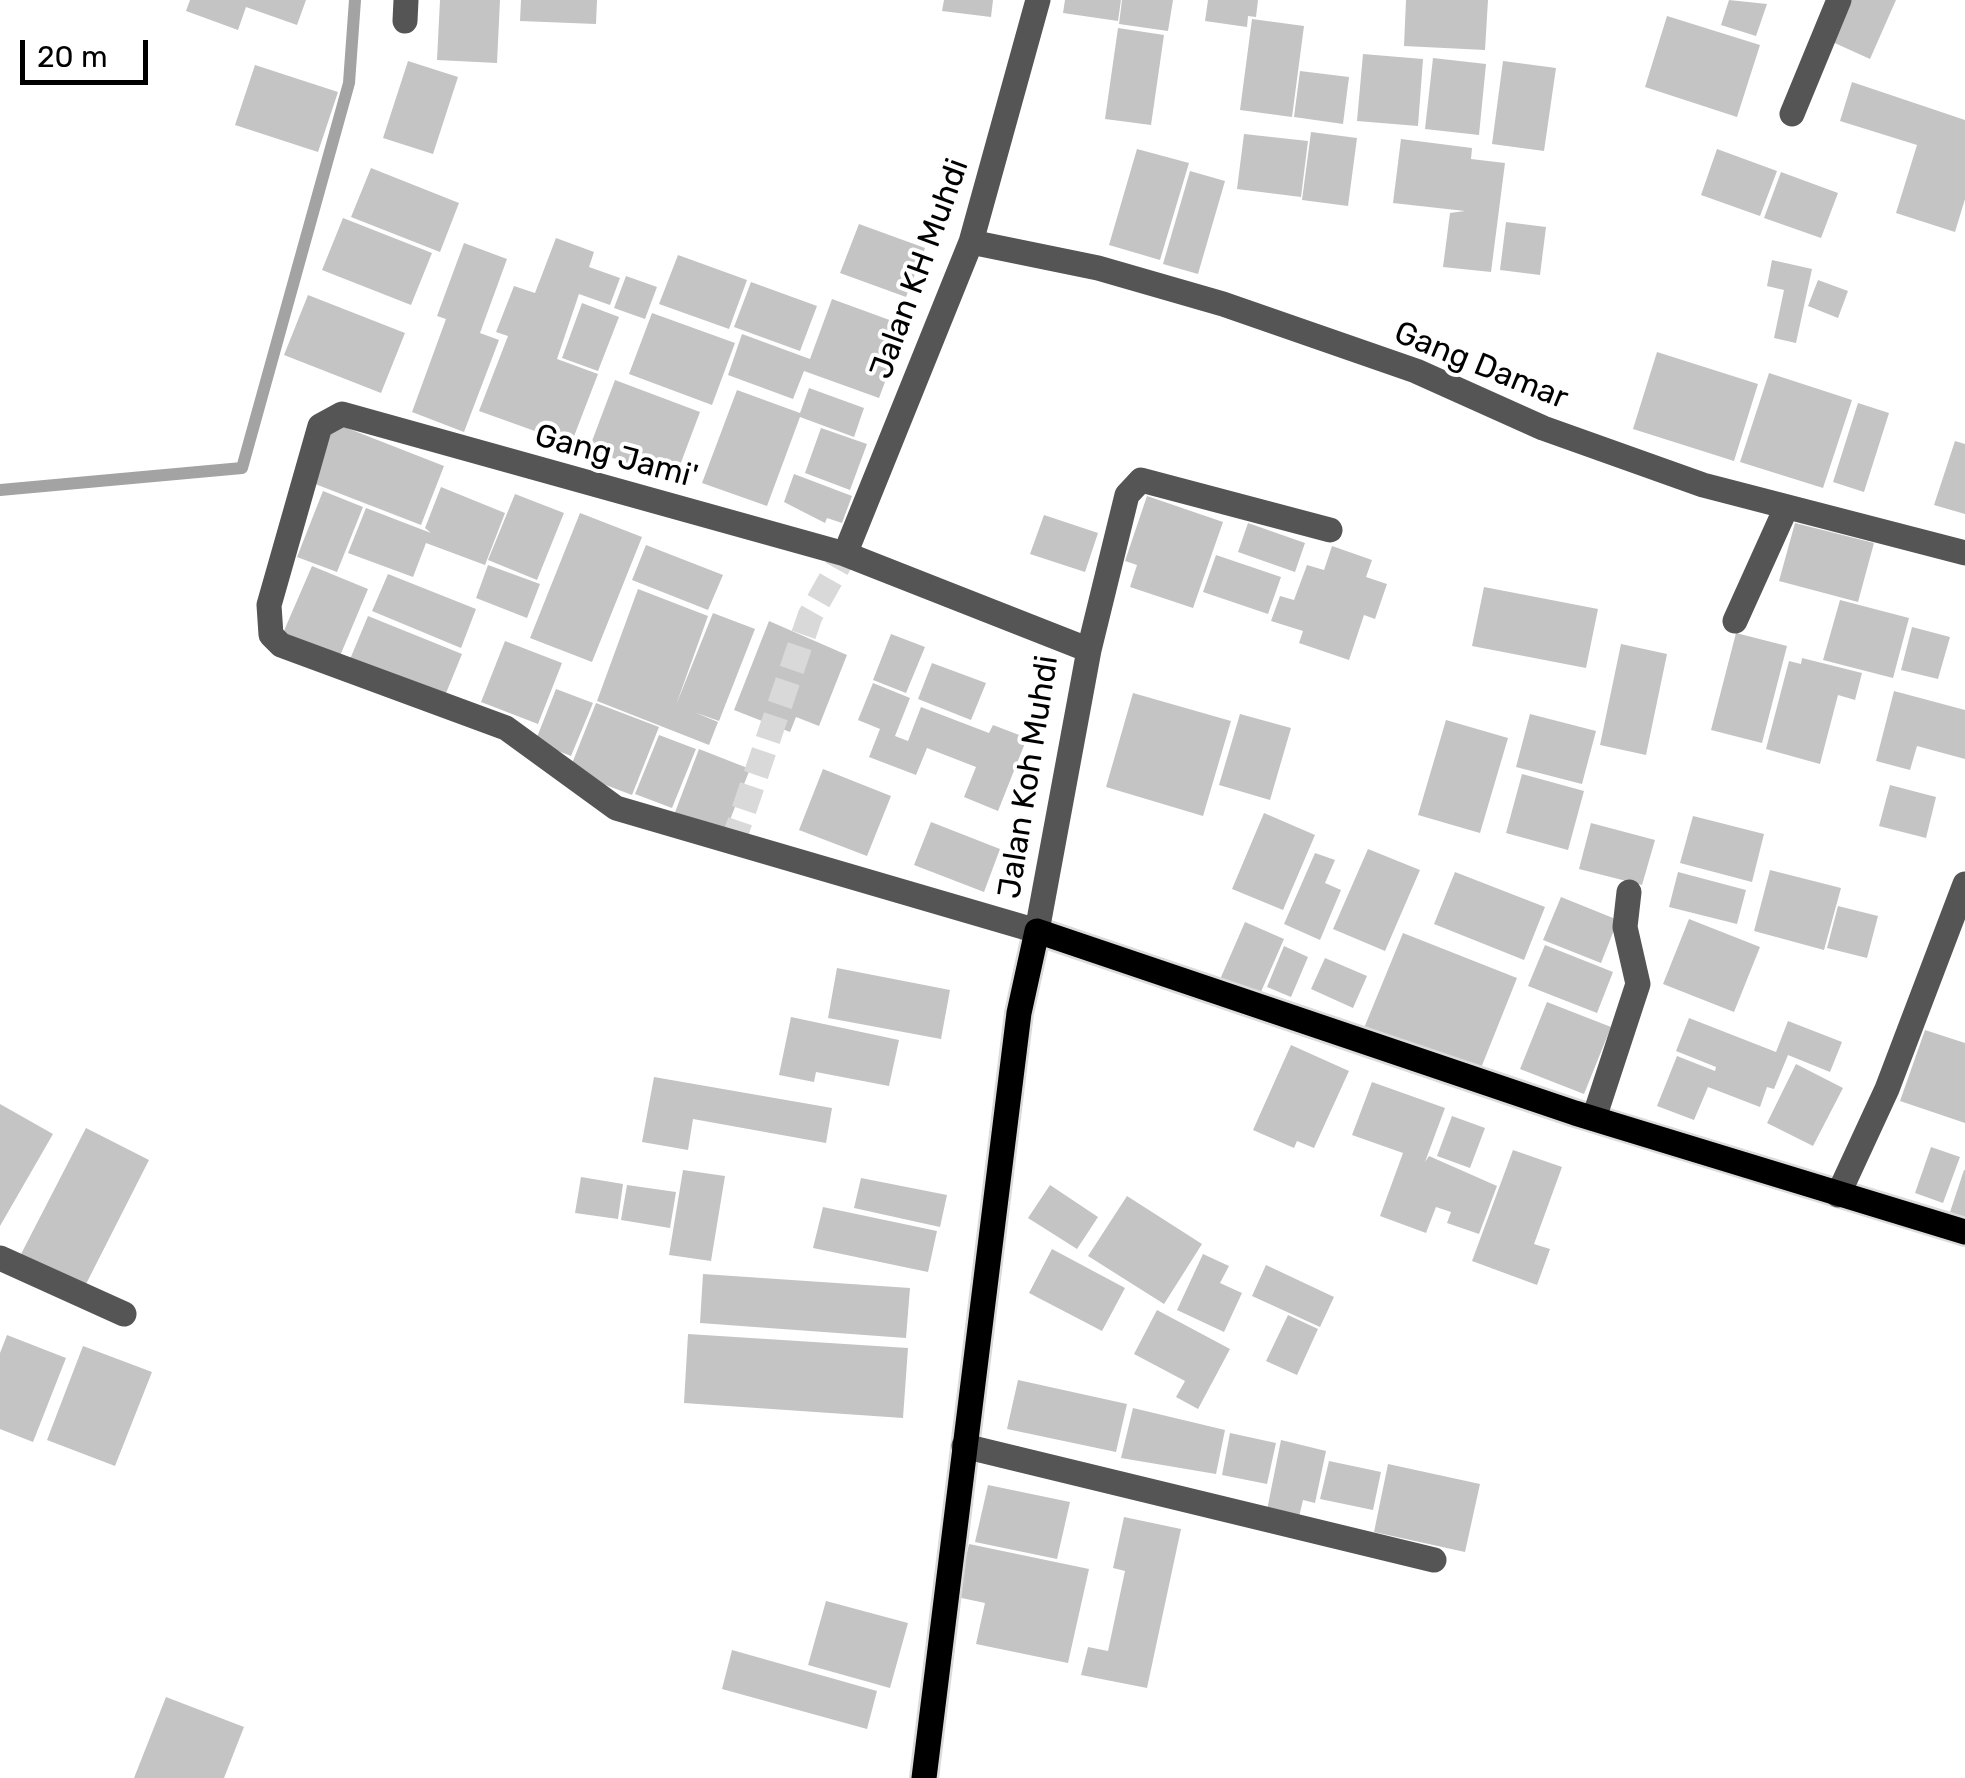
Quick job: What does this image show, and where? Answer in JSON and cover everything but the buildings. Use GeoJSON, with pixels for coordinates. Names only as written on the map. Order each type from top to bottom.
{"type":"FeatureCollection","features":[{"type":"Feature","properties":{"kind":"main road"},"geometry":{"type":"LineString","coordinates":[[924,1778],[1019,1012],[1038,932],[1594,1118],[1965,1232]]}},
{"type":"Feature","properties":{"kind":"street","name":"Jalan KH Muhdi"},"geometry":{"type":"LineString","coordinates":[[844,554],[972,242],[1038,0]]}},
{"type":"Feature","properties":{"kind":"street"},"geometry":{"type":"LineString","coordinates":[[1792,114],[1839,0]]}},
{"type":"Feature","properties":{"kind":"street","name":"Gang Damar"},"geometry":{"type":"LineString","coordinates":[[972,242],[1098,268],[1223,304],[1416,371],[1543,428],[1703,485],[1965,553]]}},
{"type":"Feature","properties":{"kind":"street","name":"Gang Jami'"},"geometry":{"type":"LineString","coordinates":[[844,554],[342,414],[320,426],[268,605],[272,635],[281,645],[506,728],[548,763],[616,808],[1038,932]]}},
{"type":"Feature","properties":{"kind":"street"},"geometry":{"type":"LineString","coordinates":[[1088,650],[1127,495],[1141,480],[1330,530]]}},
{"type":"Feature","properties":{"kind":"street"},"geometry":{"type":"LineString","coordinates":[[1735,621],[1786,508]]}},
{"type":"Feature","properties":{"kind":"street","name":"Jalan Koh Muhdi"},"geometry":{"type":"LineString","coordinates":[[844,554],[1088,650],[1038,932]]}},
{"type":"Feature","properties":{"kind":"street"},"geometry":{"type":"LineString","coordinates":[[1838,1194],[1887,1089],[1965,884]]}},
{"type":"Feature","properties":{"kind":"street"},"geometry":{"type":"LineString","coordinates":[[1594,1118],[1638,984],[1625,927],[1629,892]]}},
{"type":"Feature","properties":{"kind":"street"},"geometry":{"type":"LineString","coordinates":[[0,1258],[124,1314]]}},
{"type":"Feature","properties":{"kind":"street"},"geometry":{"type":"LineString","coordinates":[[964,1446],[1434,1560]]}},
{"type":"Feature","properties":{"kind":"waterway"},"geometry":{"type":"LineString","coordinates":[[0,490],[242,468],[349,83],[355,0]]}},
{"type":"Feature","properties":{"kind":"tunnel"},"geometry":{"type":"LineString","coordinates":[[732,845],[810,616],[845,554]]}}]}
